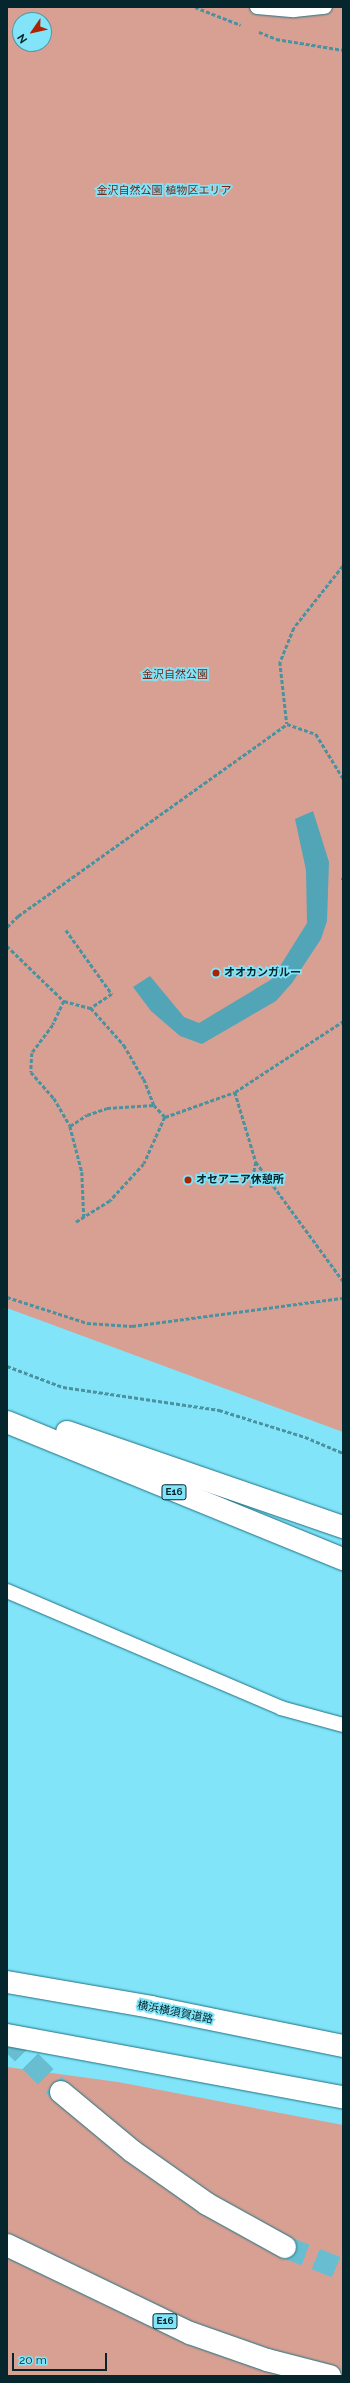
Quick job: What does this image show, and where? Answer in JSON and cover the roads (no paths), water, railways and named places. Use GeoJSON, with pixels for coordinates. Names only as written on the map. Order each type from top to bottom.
{"type":"FeatureCollection","features":[{"type":"Feature","properties":{"kind":"highway","name":"E16"},"geometry":{"type":"LineString","coordinates":[[7,1412],[343,1527]]}},
{"type":"Feature","properties":{"kind":"highway","name":"E16"},"geometry":{"type":"LineString","coordinates":[[7,1422],[343,1559]]}},
{"type":"Feature","properties":{"kind":"highway","name":"横浜横須賀道路"},"geometry":{"type":"LineString","coordinates":[[7,1982],[151,2008],[343,2046]]}},
{"type":"Feature","properties":{"kind":"highway"},"geometry":{"type":"LineString","coordinates":[[7,2035],[343,2097]]}},
{"type":"Feature","properties":{"kind":"highway"},"geometry":{"type":"LineString","coordinates":[[61,2092],[132,2151],[207,2204],[285,2247]]}},
{"type":"Feature","properties":{"kind":"highway","name":"E16"},"geometry":{"type":"LineString","coordinates":[[7,2245],[190,2333],[267,2360],[330,2376]]}},
{"type":"Feature","properties":{"kind":"lane"},"geometry":{"type":"LineString","coordinates":[[257,7],[294,10],[325,7]]}},
{"type":"Feature","properties":{"kind":"lane"},"geometry":{"type":"LineString","coordinates":[[7,1591],[281,1708],[343,1725]]}},
{"type":"Feature","properties":{"kind":"water"},"geometry":{"type":"Polygon","coordinates":[[[313,811],[329,862],[327,921],[321,939],[292,983],[276,1001],[202,1044],[180,1036],[151,1011],[133,987],[150,976],[184,1017],[199,1023],[272,979],[307,923],[306,870],[295,819],[313,811]]]}},
{"type":"Feature","properties":{"kind":"tunnel"},"geometry":{"type":"LineString","coordinates":[[7,2038],[61,2092]]}},
{"type":"Feature","properties":{"kind":"tunnel"},"geometry":{"type":"LineString","coordinates":[[285,2247],[343,2270]]}},
{"type":"Feature","properties":{"kind":"place","name":"オオカンガルー"},"geometry":{"type":"Point","coordinates":[216,973]}},
{"type":"Feature","properties":{"kind":"place","name":"オセアニア休憩所"},"geometry":{"type":"Point","coordinates":[188,1180]}},
{"type":"Feature","properties":{"kind":"park label","name":"金沢自然公園 植物区エリア"},"geometry":{"type":"Point","coordinates":[164,191]}},
{"type":"Feature","properties":{"kind":"park label","name":"金沢自然公園"},"geometry":{"type":"Point","coordinates":[175,675]}}]}
